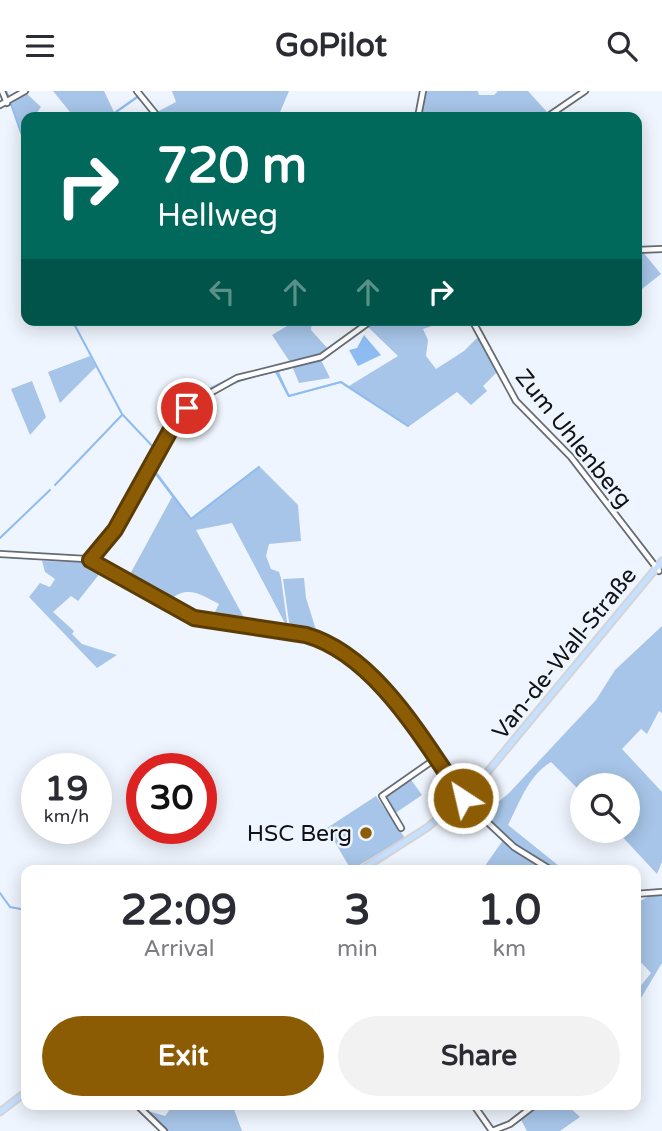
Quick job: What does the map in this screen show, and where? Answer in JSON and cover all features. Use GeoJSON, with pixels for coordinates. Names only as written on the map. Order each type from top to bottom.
{"type":"FeatureCollection","features":[{"type":"Feature","properties":{"kind":"main road","name":"Van-de-Wall-Straße"},"geometry":{"type":"LineString","coordinates":[[368,865],[416,835],[463,798],[496,763],[658,570],[662,561]]}},
{"type":"Feature","properties":{"kind":"main road"},"geometry":{"type":"LineString","coordinates":[[0,1112],[21,1096]]}},
{"type":"Feature","properties":{"kind":"street"},"geometry":{"type":"LineString","coordinates":[[2,91],[7,103]]}},
{"type":"Feature","properties":{"kind":"street"},"geometry":{"type":"LineString","coordinates":[[0,105],[26,91]]}},
{"type":"Feature","properties":{"kind":"street"},"geometry":{"type":"LineString","coordinates":[[137,91],[154,112]]}},
{"type":"Feature","properties":{"kind":"street"},"geometry":{"type":"LineString","coordinates":[[419,112],[422,91]]}},
{"type":"Feature","properties":{"kind":"street"},"geometry":{"type":"LineString","coordinates":[[554,112],[585,91]]}},
{"type":"Feature","properties":{"kind":"street"},"geometry":{"type":"LineString","coordinates":[[642,250],[662,249]]}},
{"type":"Feature","properties":{"kind":"street"},"geometry":{"type":"LineString","coordinates":[[90,560],[115,530],[175,422],[194,402],[237,378],[321,357],[364,326]]}},
{"type":"Feature","properties":{"kind":"street","name":"Zum Uhlenberg"},"geometry":{"type":"LineString","coordinates":[[475,326],[516,401],[571,457],[658,570]]}},
{"type":"Feature","properties":{"kind":"street"},"geometry":{"type":"LineString","coordinates":[[0,554],[90,560],[194,618],[306,635],[322,641],[388,690],[463,798],[514,847],[543,865]]}},
{"type":"Feature","properties":{"kind":"street"},"geometry":{"type":"LineString","coordinates":[[401,828],[382,796],[435,759]]}},
{"type":"Feature","properties":{"kind":"street"},"geometry":{"type":"LineString","coordinates":[[641,894],[662,892]]}},
{"type":"Feature","properties":{"kind":"street"},"geometry":{"type":"LineString","coordinates":[[142,1110],[164,1131]]}},
{"type":"Feature","properties":{"kind":"street"},"geometry":{"type":"LineString","coordinates":[[476,1110],[492,1131],[510,1124],[529,1110]]}},
{"type":"Feature","properties":{"kind":"shaded area"},"geometry":{"type":"Polygon","coordinates":[[[53,91],[104,91],[114,112],[70,112],[53,91]]]}},
{"type":"Feature","properties":{"kind":"shaded area"},"geometry":{"type":"Polygon","coordinates":[[[172,91],[289,91],[280,112],[157,112],[176,102],[172,91]]]}},
{"type":"Feature","properties":{"kind":"shaded area"},"geometry":{"type":"Polygon","coordinates":[[[425,91],[478,91],[479,95],[494,95],[498,91],[528,91],[547,112],[421,112],[425,91]]]}},
{"type":"Feature","properties":{"kind":"shaded area"},"geometry":{"type":"Polygon","coordinates":[[[26,93],[41,107],[38,112],[21,112],[21,129],[11,104],[26,93]]]}},
{"type":"Feature","properties":{"kind":"shaded area"},"geometry":{"type":"Polygon","coordinates":[[[138,95],[152,112],[138,98],[114,112],[138,95]]]}},
{"type":"Feature","properties":{"kind":"shaded area"},"geometry":{"type":"Polygon","coordinates":[[[642,251],[661,274],[642,289],[642,251]]]}},
{"type":"Feature","properties":{"kind":"shaded area"},"geometry":{"type":"Polygon","coordinates":[[[287,326],[311,326],[311,330],[329,350],[321,355],[290,362],[272,335],[287,326]]]}},
{"type":"Feature","properties":{"kind":"shaded area"},"geometry":{"type":"Polygon","coordinates":[[[432,326],[423,329],[428,340],[426,356],[436,369],[464,351],[479,336],[497,372],[483,386],[487,391],[471,405],[457,392],[408,427],[340,383],[288,397],[275,372],[230,386],[201,403],[178,429],[154,468],[191,518],[259,466],[298,505],[301,541],[269,544],[266,556],[271,569],[279,572],[281,578],[288,629],[232,523],[196,530],[247,623],[212,618],[219,604],[194,593],[182,593],[169,601],[180,610],[96,562],[99,552],[124,517],[168,437],[198,403],[216,389],[237,379],[289,367],[279,372],[289,395],[341,381],[349,386],[398,356],[368,327],[432,326]],[[153,471],[112,540],[99,555],[100,562],[128,578],[172,497],[153,471]]]}},
{"type":"Feature","properties":{"kind":"shaded area"},"geometry":{"type":"Polygon","coordinates":[[[364,335],[381,355],[358,366],[349,350],[357,348],[364,335]]]}},
{"type":"Feature","properties":{"kind":"shaded area"},"geometry":{"type":"Polygon","coordinates":[[[332,354],[321,360],[330,378],[299,383],[292,366],[332,354]]]}},
{"type":"Feature","properties":{"kind":"shaded area"},"geometry":{"type":"Polygon","coordinates":[[[90,356],[96,367],[60,403],[48,372],[90,356]]]}},
{"type":"Feature","properties":{"kind":"shaded area"},"geometry":{"type":"Polygon","coordinates":[[[246,374],[228,380],[195,399],[202,393],[217,384],[237,376],[246,374]]]}},
{"type":"Feature","properties":{"kind":"shaded area"},"geometry":{"type":"Polygon","coordinates":[[[32,381],[46,417],[30,435],[11,389],[32,381]]]}},
{"type":"Feature","properties":{"kind":"shaded area"},"geometry":{"type":"Polygon","coordinates":[[[176,419],[156,455],[146,467],[161,441],[176,419]]]}},
{"type":"Feature","properties":{"kind":"shaded area"},"geometry":{"type":"Polygon","coordinates":[[[42,561],[85,562],[101,572],[78,601],[71,596],[53,612],[74,631],[72,634],[82,644],[117,655],[97,668],[29,597],[40,583],[50,587],[55,579],[45,572],[42,561]]]}},
{"type":"Feature","properties":{"kind":"shaded area"},"geometry":{"type":"Polygon","coordinates":[[[304,578],[306,598],[317,633],[290,629],[283,579],[304,578]]]}},
{"type":"Feature","properties":{"kind":"shaded area"},"geometry":{"type":"Polygon","coordinates":[[[662,626],[662,713],[659,711],[647,734],[641,729],[622,749],[662,792],[662,862],[657,874],[628,843],[640,843],[640,773],[570,773],[570,781],[551,762],[530,782],[508,825],[558,865],[486,865],[506,836],[476,807],[498,802],[509,793],[596,700],[615,670],[662,626]]]}},
{"type":"Feature","properties":{"kind":"shaded area"},"geometry":{"type":"Polygon","coordinates":[[[409,777],[422,795],[394,814],[384,800],[385,795],[409,777]]]}},
{"type":"Feature","properties":{"kind":"shaded area","name":"HSC Berg"},"geometry":{"type":"Polygon","coordinates":[[[376,796],[405,838],[359,865],[348,865],[327,828],[376,796]]]}},
{"type":"Feature","properties":{"kind":"shaded area"},"geometry":{"type":"Polygon","coordinates":[[[649,896],[662,896],[662,963],[641,998],[641,986],[651,973],[641,962],[641,901],[649,896]]]}},
{"type":"Feature","properties":{"kind":"shaded area"},"geometry":{"type":"Polygon","coordinates":[[[145,1110],[165,1116],[170,1110],[234,1110],[242,1131],[168,1131],[145,1110]]]}},
{"type":"Feature","properties":{"kind":"shaded area"},"geometry":{"type":"Polygon","coordinates":[[[532,1110],[572,1110],[580,1117],[560,1131],[527,1131],[520,1118],[532,1110]]]}},
{"type":"Feature","properties":{"kind":"waterway"},"geometry":{"type":"LineString","coordinates":[[6,91],[9,97]]}},
{"type":"Feature","properties":{"kind":"waterway"},"geometry":{"type":"LineString","coordinates":[[116,112],[137,97],[141,100]]}},
{"type":"Feature","properties":{"kind":"waterway"},"geometry":{"type":"LineString","coordinates":[[11,104],[21,133]]}},
{"type":"Feature","properties":{"kind":"waterway"},"geometry":{"type":"LineString","coordinates":[[75,326],[122,414],[156,450]]}},
{"type":"Feature","properties":{"kind":"waterway"},"geometry":{"type":"LineString","coordinates":[[293,367],[320,361]]}},
{"type":"Feature","properties":{"kind":"waterway"},"geometry":{"type":"LineString","coordinates":[[277,371],[290,368]]}},
{"type":"Feature","properties":{"kind":"waterway"},"geometry":{"type":"LineString","coordinates":[[235,381],[276,371],[289,396],[341,382],[408,426]]}},
{"type":"Feature","properties":{"kind":"waterway"},"geometry":{"type":"LineString","coordinates":[[55,485],[122,415]]}},
{"type":"Feature","properties":{"kind":"waterway"},"geometry":{"type":"LineString","coordinates":[[120,525],[180,420]]}},
{"type":"Feature","properties":{"kind":"waterway"},"geometry":{"type":"LineString","coordinates":[[152,469],[191,519],[259,467]]}},
{"type":"Feature","properties":{"kind":"waterway"},"geometry":{"type":"LineString","coordinates":[[0,538],[50,490]]}},
{"type":"Feature","properties":{"kind":"waterway"},"geometry":{"type":"LineString","coordinates":[[97,557],[116,533]]}},
{"type":"Feature","properties":{"kind":"waterway"},"geometry":{"type":"LineString","coordinates":[[97,561],[158,596]]}},
{"type":"Feature","properties":{"kind":"waterway"},"geometry":{"type":"LineString","coordinates":[[261,626],[287,630]]}},
{"type":"Feature","properties":{"kind":"waterway"},"geometry":{"type":"LineString","coordinates":[[307,633],[316,635]]}},
{"type":"Feature","properties":{"kind":"waterway"},"geometry":{"type":"LineString","coordinates":[[0,893],[10,907],[21,909]]}},
{"type":"Feature","properties":{"kind":"place","name":"HSC Berg"},"geometry":{"type":"Point","coordinates":[366,833]}},
{"type":"Feature","properties":{"kind":"route"},"geometry":{"type":"LineString","coordinates":[[187,408],[175,422],[115,530],[90,560],[188,616],[306,635],[322,641],[388,690],[463,798]]}}]}
